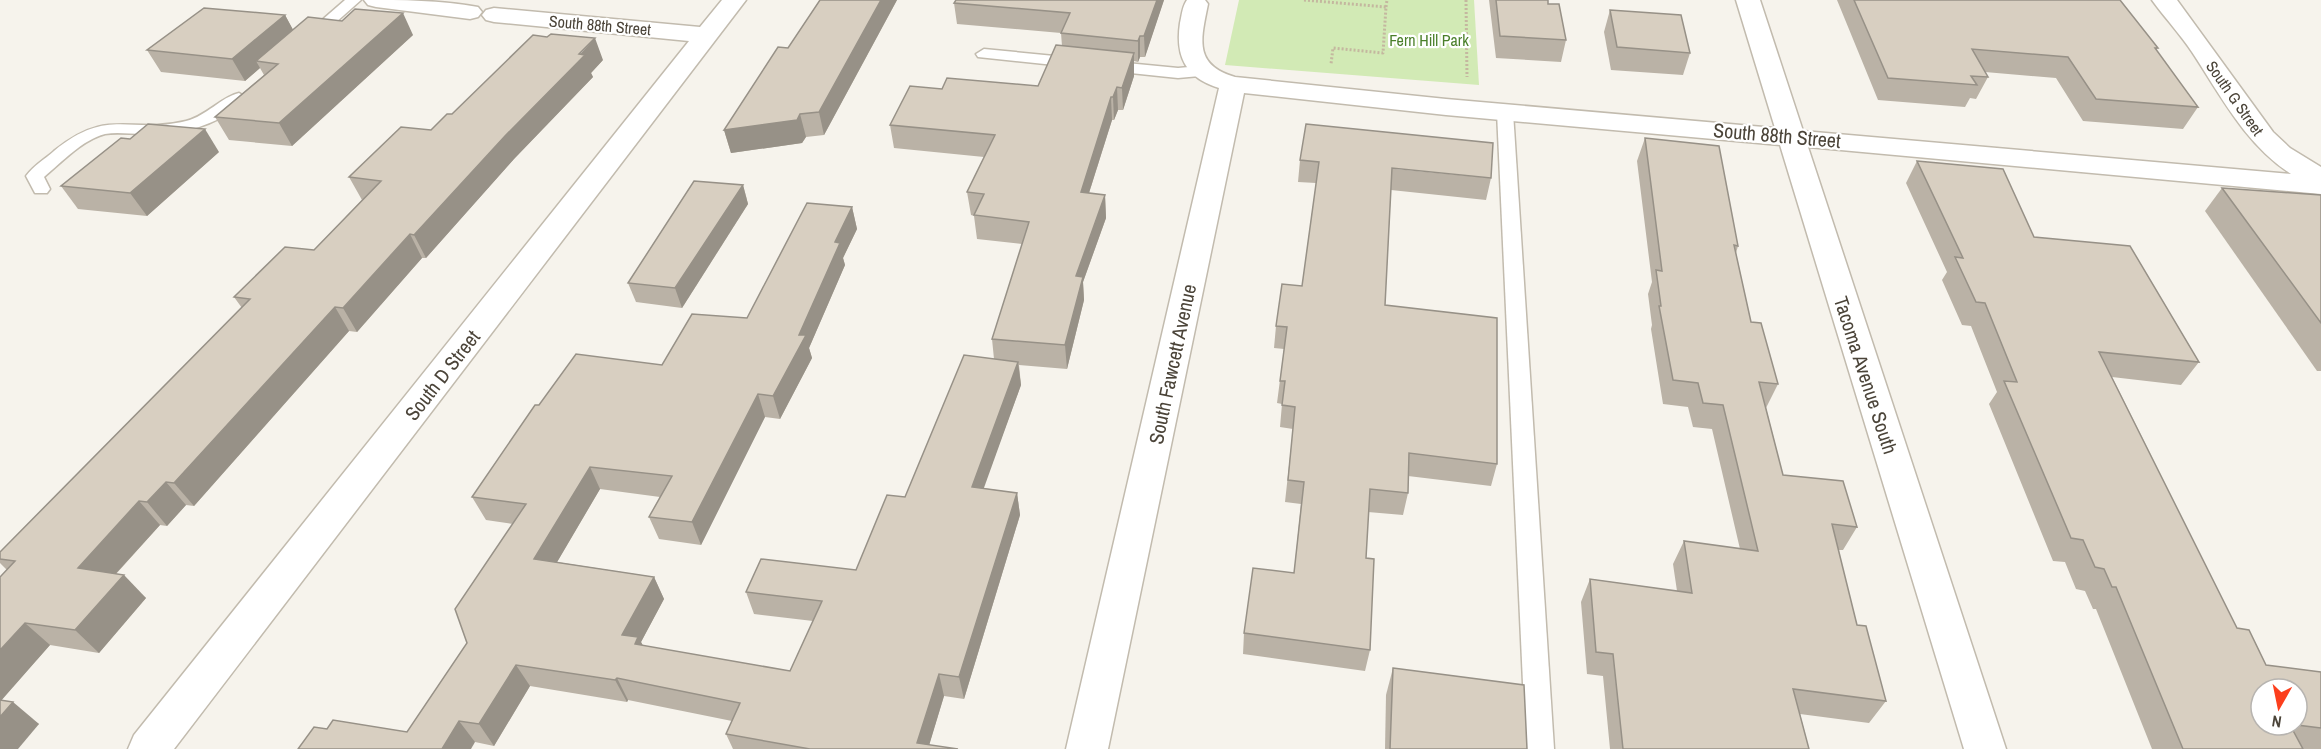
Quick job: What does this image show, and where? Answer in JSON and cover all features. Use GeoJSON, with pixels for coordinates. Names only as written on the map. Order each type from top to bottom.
{"type":"FeatureCollection","features":[{"type":"Feature","properties":{"kind":"street","name":"South 88th Street"},"geometry":{"type":"LineString","coordinates":[[376,0],[482,14],[706,35]]}},
{"type":"Feature","properties":{"kind":"street","name":"South D Street"},"geometry":{"type":"LineString","coordinates":[[149,749],[734,0]]}},
{"type":"Feature","properties":{"kind":"street","name":"Tacoma Avenue South"},"geometry":{"type":"LineString","coordinates":[[1748,0],[1985,749]]}},
{"type":"Feature","properties":{"kind":"street","name":"South G Street"},"geometry":{"type":"LineString","coordinates":[[2164,0],[2197,41],[2221,80],[2266,141],[2296,166],[2321,178]]}},
{"type":"Feature","properties":{"kind":"street"},"geometry":{"type":"LineString","coordinates":[[1196,4],[1188,40],[1190,56],[1200,71],[1233,84]]}},
{"type":"Feature","properties":{"kind":"street","name":"South 88th Street"},"geometry":{"type":"LineString","coordinates":[[1233,84],[1505,112],[2321,185]]}},
{"type":"Feature","properties":{"kind":"street","name":"South Fawcett Avenue"},"geometry":{"type":"LineString","coordinates":[[1087,749],[1233,84]]}},
{"type":"Feature","properties":{"kind":"lane"},"geometry":{"type":"LineString","coordinates":[[301,46],[354,0]]}},
{"type":"Feature","properties":{"kind":"lane"},"geometry":{"type":"LineString","coordinates":[[984,54],[1178,73],[1200,71]]}},
{"type":"Feature","properties":{"kind":"lane"},"geometry":{"type":"LineString","coordinates":[[41,189],[35,176],[93,132],[110,128],[170,130],[194,126],[220,114],[256,84]]}},
{"type":"Feature","properties":{"kind":"lane"},"geometry":{"type":"LineString","coordinates":[[1505,112],[1540,749]]}},
{"type":"Feature","properties":{"kind":"path"},"geometry":{"type":"LineString","coordinates":[[1304,0],[1386,7]]}},
{"type":"Feature","properties":{"kind":"path"},"geometry":{"type":"LineString","coordinates":[[1327,94],[1333,48],[1383,53],[1387,0]]}},
{"type":"Feature","properties":{"kind":"path"},"geometry":{"type":"LineString","coordinates":[[1466,0],[1468,108]]}},
{"type":"Feature","properties":{"kind":"green space","name":"Fern Hill Park"},"geometry":{"type":"Polygon","coordinates":[[[1239,0],[1474,0],[1479,85],[1225,65],[1239,0]]]}},
{"type":"Feature","properties":{"kind":"building"},"geometry":{"type":"Polygon","coordinates":[[[820,0],[881,0],[819,112],[800,114],[797,120],[724,130],[778,47],[788,48],[820,0]]]}},
{"type":"Feature","properties":{"kind":"building"},"geometry":{"type":"Polygon","coordinates":[[[956,0],[1157,0],[1144,36],[1140,36],[1138,41],[1061,33],[1070,13],[954,3],[956,0]]]}},
{"type":"Feature","properties":{"kind":"building"},"geometry":{"type":"Polygon","coordinates":[[[1496,0],[1548,0],[1548,4],[1559,4],[1566,40],[1500,36],[1496,0]]]}},
{"type":"Feature","properties":{"kind":"building"},"geometry":{"type":"Polygon","coordinates":[[[1854,0],[2120,0],[2158,48],[2155,48],[2198,107],[2096,99],[2068,57],[1972,49],[1988,77],[1971,76],[1977,85],[1888,78],[1854,0]]]}},
{"type":"Feature","properties":{"kind":"building"},"geometry":{"type":"Polygon","coordinates":[[[204,8],[285,15],[232,59],[147,50],[204,8]]]}},
{"type":"Feature","properties":{"kind":"building"},"geometry":{"type":"Polygon","coordinates":[[[355,9],[403,13],[279,123],[215,117],[278,64],[256,61],[308,17],[342,21],[355,9]]]}},
{"type":"Feature","properties":{"kind":"building"},"geometry":{"type":"Polygon","coordinates":[[[1610,10],[1681,15],[1690,53],[1617,47],[1610,10]]]}},
{"type":"Feature","properties":{"kind":"building"},"geometry":{"type":"Polygon","coordinates":[[[551,34],[595,38],[579,54],[585,55],[505,136],[414,235],[410,234],[343,308],[335,307],[174,483],[166,482],[147,502],[139,501],[78,568],[124,575],[75,630],[25,623],[0,650],[0,577],[15,561],[0,559],[0,552],[250,299],[234,297],[285,247],[314,250],[381,181],[349,177],[401,127],[431,130],[447,114],[452,114],[533,35],[547,37],[551,34]]]}},
{"type":"Feature","properties":{"kind":"building"},"geometry":{"type":"Polygon","coordinates":[[[1056,45],[1134,53],[1122,88],[1117,87],[1111,97],[1081,192],[1105,195],[1076,276],[1083,277],[1065,345],[992,339],[1029,222],[974,215],[984,194],[967,192],[995,135],[890,125],[910,86],[942,89],[947,78],[1038,86],[1056,45]]]}},
{"type":"Feature","properties":{"kind":"building"},"geometry":{"type":"Polygon","coordinates":[[[148,124],[205,129],[130,193],[61,186],[121,138],[130,139],[148,124]]]}},
{"type":"Feature","properties":{"kind":"building"},"geometry":{"type":"Polygon","coordinates":[[[1306,124],[1493,143],[1491,178],[1392,168],[1385,305],[1497,318],[1497,464],[1409,453],[1408,493],[1370,489],[1366,558],[1374,559],[1370,650],[1244,633],[1253,568],[1294,573],[1304,482],[1288,480],[1295,407],[1282,405],[1285,381],[1280,381],[1287,327],[1276,326],[1282,284],[1302,286],[1319,162],[1300,160],[1306,124]]]}},
{"type":"Feature","properties":{"kind":"building"},"geometry":{"type":"Polygon","coordinates":[[[1645,138],[1719,146],[1738,246],[1734,245],[1751,322],[1761,323],[1778,384],[1759,382],[1783,475],[1843,481],[1857,527],[1832,524],[1857,625],[1866,626],[1886,701],[1793,689],[1809,749],[1623,749],[1613,654],[1596,652],[1590,579],[1692,593],[1684,541],[1758,551],[1723,405],[1703,403],[1698,383],[1673,380],[1659,306],[1661,306],[1656,270],[1662,271],[1645,138]]]}},
{"type":"Feature","properties":{"kind":"building"},"geometry":{"type":"Polygon","coordinates":[[[1917,161],[2003,169],[2034,237],[2130,246],[2199,362],[2099,352],[2237,628],[2249,630],[2266,665],[2321,672],[2321,728],[2309,726],[2309,677],[2249,677],[2249,737],[2296,737],[2303,749],[2183,749],[2116,587],[2112,587],[2104,569],[2095,567],[2083,540],[2071,538],[2004,381],[2017,382],[1985,303],[1976,302],[1955,257],[1963,258],[1917,161]]]}},
{"type":"Feature","properties":{"kind":"building"},"geometry":{"type":"Polygon","coordinates":[[[694,181],[743,185],[675,288],[628,283],[694,181]]]}},
{"type":"Feature","properties":{"kind":"building"},"geometry":{"type":"Polygon","coordinates":[[[2222,188],[2321,195],[2321,323],[2222,188]]]}},
{"type":"Feature","properties":{"kind":"building"},"geometry":{"type":"Polygon","coordinates":[[[807,203],[852,207],[835,242],[840,243],[799,335],[806,335],[773,396],[758,394],[692,522],[649,517],[672,476],[590,467],[534,559],[654,577],[622,635],[638,637],[635,644],[790,671],[822,601],[746,592],[761,559],[856,570],[887,495],[905,497],[964,355],[1018,362],[972,487],[1017,493],[959,677],[939,674],[917,743],[958,749],[810,749],[726,734],[740,703],[617,678],[615,680],[516,665],[479,724],[459,721],[442,749],[298,749],[314,727],[327,729],[333,720],[407,732],[467,643],[455,609],[526,504],[472,497],[535,405],[539,405],[576,354],[662,365],[692,314],[747,318],[807,203]]]}},
{"type":"Feature","properties":{"kind":"building"},"geometry":{"type":"Polygon","coordinates":[[[1393,668],[1524,685],[1527,749],[1390,749],[1393,668]]]}},
{"type":"Feature","properties":{"kind":"building"},"geometry":{"type":"Polygon","coordinates":[[[0,700],[13,702],[0,717],[0,700]]]}}]}
